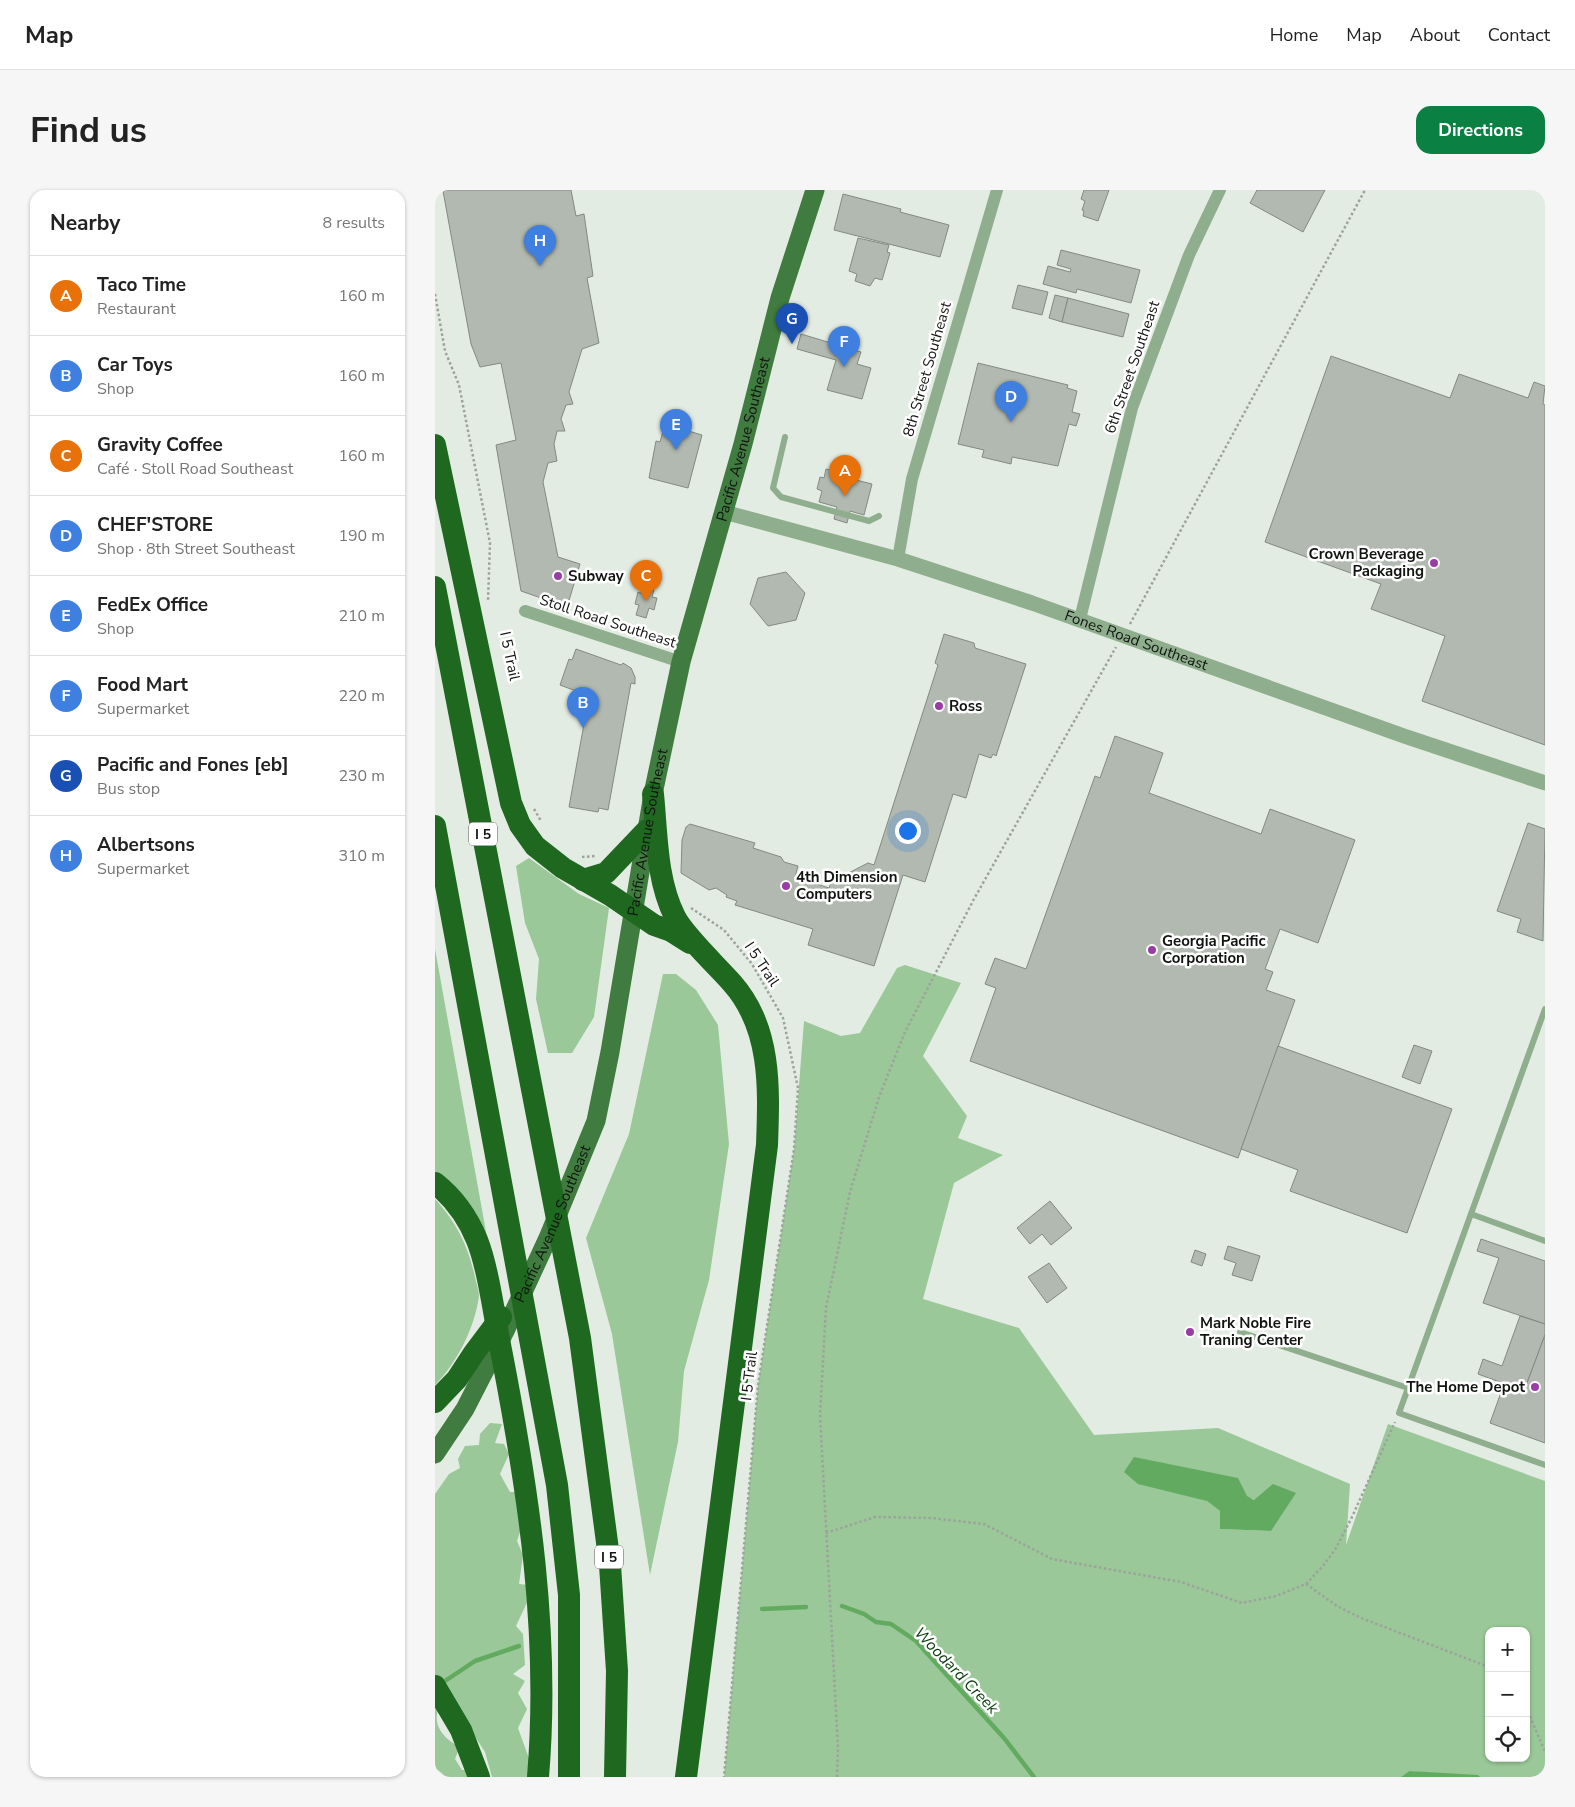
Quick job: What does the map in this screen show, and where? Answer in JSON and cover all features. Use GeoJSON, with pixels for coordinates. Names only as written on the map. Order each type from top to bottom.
{"type":"FeatureCollection","features":[{"type":"Feature","properties":{"kind":"highway"},"geometry":{"type":"LineString","coordinates":[[435,445],[511,803],[520,825],[535,846],[563,868],[654,925],[671,931],[705,953]]}},
{"type":"Feature","properties":{"kind":"highway","name":"I 5"},"geometry":{"type":"LineString","coordinates":[[435,587],[580,1338],[610,1565],[617,1671],[615,1777]]}},
{"type":"Feature","properties":{"kind":"highway"},"geometry":{"type":"LineString","coordinates":[[653,794],[662,881],[675,918],[734,985],[755,1018],[764,1046],[769,1087],[767,1145],[686,1777]]}},
{"type":"Feature","properties":{"kind":"highway"},"geometry":{"type":"LineString","coordinates":[[435,826],[557,1485],[569,1595],[569,1777]]}},
{"type":"Feature","properties":{"kind":"highway"},"geometry":{"type":"LineString","coordinates":[[583,880],[606,873],[647,830]]}},
{"type":"Feature","properties":{"kind":"highway"},"geometry":{"type":"LineString","coordinates":[[435,1183],[451,1197],[478,1242],[517,1431],[537,1574],[543,1665],[538,1777]]}},
{"type":"Feature","properties":{"kind":"highway"},"geometry":{"type":"LineString","coordinates":[[435,1402],[457,1379],[473,1353],[529,1280]]}},
{"type":"Feature","properties":{"kind":"highway"},"geometry":{"type":"LineString","coordinates":[[435,1686],[461,1730],[479,1777]]}},
{"type":"Feature","properties":{"kind":"main road","name":"Pacific Avenue Southeast"},"geometry":{"type":"LineString","coordinates":[[435,1454],[479,1384],[529,1280],[589,1140],[601,1104],[653,794],[681,662],[724,512],[780,298],[815,190]]}},
{"type":"Feature","properties":{"kind":"street","name":"8th Street Southeast"},"geometry":{"type":"LineString","coordinates":[[898,559],[912,479],[997,190]]}},
{"type":"Feature","properties":{"kind":"street","name":"6th Street Southeast"},"geometry":{"type":"LineString","coordinates":[[1080,620],[1132,408],[1189,255],[1220,190]]}},
{"type":"Feature","properties":{"kind":"street","name":"Fones Road Southeast"},"geometry":{"type":"LineString","coordinates":[[724,512],[898,559],[1080,620],[1404,736],[1545,783]]}},
{"type":"Feature","properties":{"kind":"street","name":"Stoll Road Southeast"},"geometry":{"type":"LineString","coordinates":[[525,612],[681,662]]}},
{"type":"Feature","properties":{"kind":"lane"},"geometry":{"type":"LineString","coordinates":[[785,437],[773,488],[781,497],[869,521],[879,516]]}},
{"type":"Feature","properties":{"kind":"lane"},"geometry":{"type":"LineString","coordinates":[[1544,1014],[1399,1413],[1545,1464]]}},
{"type":"Feature","properties":{"kind":"lane"},"geometry":{"type":"LineString","coordinates":[[1471,1214],[1545,1241]]}},
{"type":"Feature","properties":{"kind":"lane"},"geometry":{"type":"LineString","coordinates":[[1240,1332],[1408,1388]]}},
{"type":"Feature","properties":{"kind":"path"},"geometry":{"type":"LineString","coordinates":[[1130,624],[1365,190]]}},
{"type":"Feature","properties":{"kind":"path"},"geometry":{"type":"LineString","coordinates":[[435,294],[445,351],[459,385],[490,543],[488,605]]}},
{"type":"Feature","properties":{"kind":"path"},"geometry":{"type":"LineString","coordinates":[[837,1777],[838,1748],[820,1415],[826,1308],[850,1192],[879,1098],[905,1032],[969,908],[1114,650]]}},
{"type":"Feature","properties":{"kind":"path"},"geometry":{"type":"LineString","coordinates":[[533,807],[542,823]]}},
{"type":"Feature","properties":{"kind":"path"},"geometry":{"type":"LineString","coordinates":[[574,854],[581,857],[596,856],[606,873]]}},
{"type":"Feature","properties":{"kind":"path","name":"I 5 Trail"},"geometry":{"type":"LineString","coordinates":[[671,904],[681,901],[724,930],[752,964],[783,1018],[798,1088],[794,1149],[758,1385],[724,1777]]}},
{"type":"Feature","properties":{"kind":"path"},"geometry":{"type":"LineString","coordinates":[[826,1533],[875,1517],[931,1518],[984,1524],[1052,1559],[1181,1582],[1242,1603],[1276,1596],[1306,1584],[1335,1550],[1399,1413]]}},
{"type":"Feature","properties":{"kind":"path"},"geometry":{"type":"LineString","coordinates":[[1306,1584],[1337,1606],[1361,1618],[1485,1665]]}},
{"type":"Feature","properties":{"kind":"path"},"geometry":{"type":"LineString","coordinates":[[1530,1716],[1545,1752]]}},
{"type":"Feature","properties":{"kind":"shaded area"},"geometry":{"type":"Polygon","coordinates":[[[529,858],[579,894],[609,908],[594,1017],[572,1053],[548,1053],[536,999],[539,959],[525,923],[516,866],[529,858]]]}},
{"type":"Feature","properties":{"kind":"shaded area"},"geometry":{"type":"Polygon","coordinates":[[[435,949],[492,1265],[435,1173],[435,949]]]}},
{"type":"Feature","properties":{"kind":"shaded area"},"geometry":{"type":"Polygon","coordinates":[[[905,965],[961,983],[923,1056],[967,1116],[958,1138],[1003,1155],[954,1183],[923,1299],[1019,1328],[1094,1435],[1218,1428],[1350,1484],[1346,1545],[1388,1424],[1545,1481],[1545,1777],[1480,1777],[1409,1771],[1401,1777],[724,1777],[758,1385],[794,1149],[804,1021],[841,1036],[860,1033],[897,968],[905,965]],[[1247,1497],[1207,1501],[1220,1511],[1220,1529],[1271,1531],[1255,1500],[1247,1497]]]}},
{"type":"Feature","properties":{"kind":"shaded area"},"geometry":{"type":"Polygon","coordinates":[[[663,974],[676,974],[696,990],[718,1025],[729,1144],[709,1280],[684,1371],[678,1442],[650,1575],[612,1334],[586,1238],[629,1134],[663,974]]]}},
{"type":"Feature","properties":{"kind":"shaded area"},"geometry":{"type":"Polygon","coordinates":[[[435,1199],[450,1217],[461,1235],[472,1266],[479,1296],[474,1320],[464,1344],[451,1366],[435,1385],[435,1199]]]}},
{"type":"Feature","properties":{"kind":"shaded area"},"geometry":{"type":"Polygon","coordinates":[[[490,1423],[502,1424],[495,1443],[504,1444],[509,1454],[500,1474],[510,1492],[517,1492],[522,1526],[517,1541],[523,1555],[519,1584],[529,1585],[532,1592],[516,1626],[523,1634],[525,1665],[513,1674],[525,1681],[518,1693],[527,1709],[518,1728],[531,1764],[527,1777],[492,1777],[485,1752],[435,1675],[435,1494],[449,1474],[460,1468],[458,1459],[465,1446],[479,1445],[480,1434],[490,1423]]]}},
{"type":"Feature","properties":{"kind":"shaded area"},"geometry":{"type":"Polygon","coordinates":[[[1134,1457],[1238,1478],[1247,1496],[1254,1500],[1273,1484],[1296,1493],[1271,1531],[1220,1529],[1220,1511],[1207,1501],[1138,1484],[1124,1472],[1134,1457]]]}},
{"type":"Feature","properties":{"kind":"shaded area"},"geometry":{"type":"Polygon","coordinates":[[[435,1705],[439,1705],[437,1719],[442,1733],[449,1740],[460,1746],[455,1759],[462,1770],[471,1770],[473,1777],[446,1777],[437,1769],[441,1777],[435,1777],[435,1705]]]}},
{"type":"Feature","properties":{"kind":"shaded area"},"geometry":{"type":"Polygon","coordinates":[[[1409,1771],[1478,1775],[1480,1777],[1401,1777],[1409,1771]]]}},
{"type":"Feature","properties":{"kind":"building"},"geometry":{"type":"Polygon","coordinates":[[[571,190],[576,216],[584,214],[593,276],[587,278],[599,343],[582,349],[569,392],[573,404],[566,405],[561,419],[565,431],[557,431],[554,444],[557,461],[548,463],[543,482],[558,557],[580,564],[567,607],[521,591],[496,445],[516,440],[501,363],[480,367],[471,344],[443,191],[571,190]]]}},
{"type":"Feature","properties":{"kind":"building"},"geometry":{"type":"Polygon","coordinates":[[[1084,190],[1109,190],[1098,221],[1083,216],[1084,211],[1082,210],[1085,201],[1081,199],[1084,190]]]}},
{"type":"Feature","properties":{"kind":"building"},"geometry":{"type":"Polygon","coordinates":[[[1257,190],[1325,190],[1303,232],[1250,203],[1257,190]]]}},
{"type":"Feature","properties":{"kind":"building"},"geometry":{"type":"Polygon","coordinates":[[[843,194],[901,209],[900,212],[949,225],[940,257],[834,230],[843,194]]]}},
{"type":"Feature","properties":{"kind":"building"},"geometry":{"type":"Polygon","coordinates":[[[858,238],[889,245],[887,252],[890,253],[882,280],[875,278],[870,286],[855,281],[857,274],[849,271],[858,238]]]}},
{"type":"Feature","properties":{"kind":"building"},"geometry":{"type":"Polygon","coordinates":[[[1061,250],[1140,270],[1131,303],[1077,289],[1076,293],[1043,284],[1048,266],[1070,272],[1071,269],[1057,265],[1061,250]]]}},
{"type":"Feature","properties":{"kind":"building"},"geometry":{"type":"Polygon","coordinates":[[[1018,285],[1048,292],[1042,315],[1012,308],[1018,285]]]}},
{"type":"Feature","properties":{"kind":"building"},"geometry":{"type":"Polygon","coordinates":[[[1055,295],[1068,298],[1062,322],[1049,318],[1055,295]]]}},
{"type":"Feature","properties":{"kind":"building"},"geometry":{"type":"Polygon","coordinates":[[[1068,298],[1129,314],[1123,337],[1062,322],[1068,298]]]}},
{"type":"Feature","properties":{"kind":"building"},"geometry":{"type":"Polygon","coordinates":[[[801,334],[861,352],[857,364],[871,368],[862,399],[827,390],[836,360],[797,349],[801,334]]]}},
{"type":"Feature","properties":{"kind":"building","name":"Crown Beverage Packaging"},"geometry":{"type":"Polygon","coordinates":[[[1331,356],[1450,398],[1459,374],[1528,398],[1534,382],[1545,386],[1543,404],[1545,405],[1545,745],[1422,701],[1445,636],[1371,609],[1381,584],[1265,542],[1331,356]]]}},
{"type":"Feature","properties":{"kind":"building"},"geometry":{"type":"Polygon","coordinates":[[[978,363],[1068,385],[1067,388],[1077,391],[1072,412],[1080,414],[1076,426],[1069,424],[1058,466],[1012,457],[1011,464],[982,457],[984,450],[958,444],[978,363]]]}},
{"type":"Feature","properties":{"kind":"building"},"geometry":{"type":"Polygon","coordinates":[[[665,424],[702,435],[688,488],[649,478],[656,441],[660,442],[665,424]]]}},
{"type":"Feature","properties":{"kind":"building"},"geometry":{"type":"Polygon","coordinates":[[[826,469],[845,474],[844,477],[872,484],[864,515],[850,511],[847,523],[834,519],[837,507],[819,502],[822,491],[817,489],[820,477],[824,478],[826,469]]]}},
{"type":"Feature","properties":{"kind":"building"},"geometry":{"type":"Polygon","coordinates":[[[786,572],[805,593],[796,620],[768,626],[750,604],[758,578],[786,572]]]}},
{"type":"Feature","properties":{"kind":"building"},"geometry":{"type":"Polygon","coordinates":[[[645,587],[654,590],[652,597],[657,598],[654,610],[649,608],[646,618],[636,615],[639,605],[635,604],[638,592],[643,594],[645,587]]]}},
{"type":"Feature","properties":{"kind":"building"},"geometry":{"type":"Polygon","coordinates":[[[944,634],[974,643],[975,648],[1026,664],[996,756],[993,754],[991,758],[979,754],[966,798],[953,794],[925,882],[903,875],[874,966],[808,945],[813,929],[735,905],[737,901],[726,897],[727,895],[716,888],[709,890],[681,873],[682,840],[686,827],[690,824],[755,843],[753,848],[781,857],[784,862],[798,866],[795,877],[829,888],[831,882],[868,863],[874,865],[938,665],[935,663],[944,634]]]}},
{"type":"Feature","properties":{"kind":"building"},"geometry":{"type":"Polygon","coordinates":[[[576,649],[621,665],[623,663],[631,668],[635,677],[635,684],[631,683],[608,810],[599,808],[598,812],[569,807],[589,696],[560,685],[569,659],[572,660],[576,649]]]}},
{"type":"Feature","properties":{"kind":"building","name":"Georgia Pacific Corporation"},"geometry":{"type":"Polygon","coordinates":[[[1115,736],[1163,753],[1149,793],[1261,834],[1270,809],[1355,840],[1318,943],[1280,929],[1265,969],[1273,972],[1266,990],[1295,1000],[1238,1158],[970,1061],[996,988],[985,984],[995,958],[1026,969],[1095,776],[1100,778],[1115,736]]]}},
{"type":"Feature","properties":{"kind":"building"},"geometry":{"type":"Polygon","coordinates":[[[1528,823],[1545,829],[1543,941],[1517,932],[1521,919],[1497,911],[1528,823]]]}},
{"type":"Feature","properties":{"kind":"building"},"geometry":{"type":"Polygon","coordinates":[[[1414,1045],[1432,1051],[1420,1084],[1402,1077],[1414,1045]]]}},
{"type":"Feature","properties":{"kind":"building"},"geometry":{"type":"Polygon","coordinates":[[[1278,1046],[1452,1109],[1407,1233],[1290,1191],[1298,1170],[1241,1149],[1278,1046]]]}},
{"type":"Feature","properties":{"kind":"building"},"geometry":{"type":"Polygon","coordinates":[[[1050,1201],[1072,1228],[1051,1245],[1042,1234],[1030,1244],[1017,1228],[1050,1201]]]}},
{"type":"Feature","properties":{"kind":"building"},"geometry":{"type":"Polygon","coordinates":[[[1481,1239],[1545,1261],[1545,1324],[1483,1303],[1499,1258],[1477,1251],[1481,1239]]]}},
{"type":"Feature","properties":{"kind":"building"},"geometry":{"type":"Polygon","coordinates":[[[1228,1246],[1260,1256],[1252,1281],[1232,1275],[1236,1263],[1224,1259],[1228,1246]]]}},
{"type":"Feature","properties":{"kind":"building"},"geometry":{"type":"Polygon","coordinates":[[[1195,1250],[1206,1254],[1202,1266],[1191,1262],[1195,1250]]]}},
{"type":"Feature","properties":{"kind":"building"},"geometry":{"type":"Polygon","coordinates":[[[1049,1263],[1067,1288],[1047,1303],[1028,1277],[1049,1263]]]}},
{"type":"Feature","properties":{"kind":"building"},"geometry":{"type":"Polygon","coordinates":[[[1520,1316],[1545,1324],[1545,1335],[1524,1391],[1478,1374],[1483,1359],[1502,1366],[1520,1316]]]}},
{"type":"Feature","properties":{"kind":"building","name":"The Home Depot"},"geometry":{"type":"Polygon","coordinates":[[[1545,1335],[1545,1443],[1490,1423],[1504,1384],[1524,1391],[1545,1335]]]}},
{"type":"Feature","properties":{"kind":"waterway","name":"Woodard Creek"},"geometry":{"type":"LineString","coordinates":[[842,1606],[864,1614],[876,1622],[891,1624],[916,1641],[1004,1738],[1034,1777]]}},
{"type":"Feature","properties":{"kind":"waterway","name":"Woodard Creek"},"geometry":{"type":"LineString","coordinates":[[762,1609],[806,1607]]}},
{"type":"Feature","properties":{"kind":"waterway","name":"Woodard Creek"},"geometry":{"type":"LineString","coordinates":[[445,1681],[475,1661],[519,1646]]}},
{"type":"Feature","properties":{"kind":"place","name":"Albertsons"},"geometry":{"type":"Point","coordinates":[540,266]}},
{"type":"Feature","properties":{"kind":"place","name":"Pacific and Fones [eb]"},"geometry":{"type":"Point","coordinates":[792,344]}},
{"type":"Feature","properties":{"kind":"place","name":"Food Mart"},"geometry":{"type":"Point","coordinates":[844,367]}},
{"type":"Feature","properties":{"kind":"place","name":"CHEF'STORE"},"geometry":{"type":"Point","coordinates":[1011,422]}},
{"type":"Feature","properties":{"kind":"place","name":"FedEx Office"},"geometry":{"type":"Point","coordinates":[676,450]}},
{"type":"Feature","properties":{"kind":"place","name":"Taco Time"},"geometry":{"type":"Point","coordinates":[845,496]}},
{"type":"Feature","properties":{"kind":"place","name":"Crown Beverage Packaging"},"geometry":{"type":"Point","coordinates":[1434,563]}},
{"type":"Feature","properties":{"kind":"place","name":"Subway"},"geometry":{"type":"Point","coordinates":[558,576]}},
{"type":"Feature","properties":{"kind":"place","name":"Gravity Coffee"},"geometry":{"type":"Point","coordinates":[646,601]}},
{"type":"Feature","properties":{"kind":"place","name":"Ross"},"geometry":{"type":"Point","coordinates":[939,706]}},
{"type":"Feature","properties":{"kind":"place","name":"Car Toys"},"geometry":{"type":"Point","coordinates":[583,728]}},
{"type":"Feature","properties":{"kind":"place","name":"4th Dimension Computers"},"geometry":{"type":"Point","coordinates":[786,886]}},
{"type":"Feature","properties":{"kind":"place","name":"Georgia Pacific Corporation"},"geometry":{"type":"Point","coordinates":[1152,950]}},
{"type":"Feature","properties":{"kind":"place","name":"Mark Noble Fire Traning Center"},"geometry":{"type":"Point","coordinates":[1190,1332]}},
{"type":"Feature","properties":{"kind":"place","name":"The Home Depot"},"geometry":{"type":"Point","coordinates":[1535,1387]}}]}
